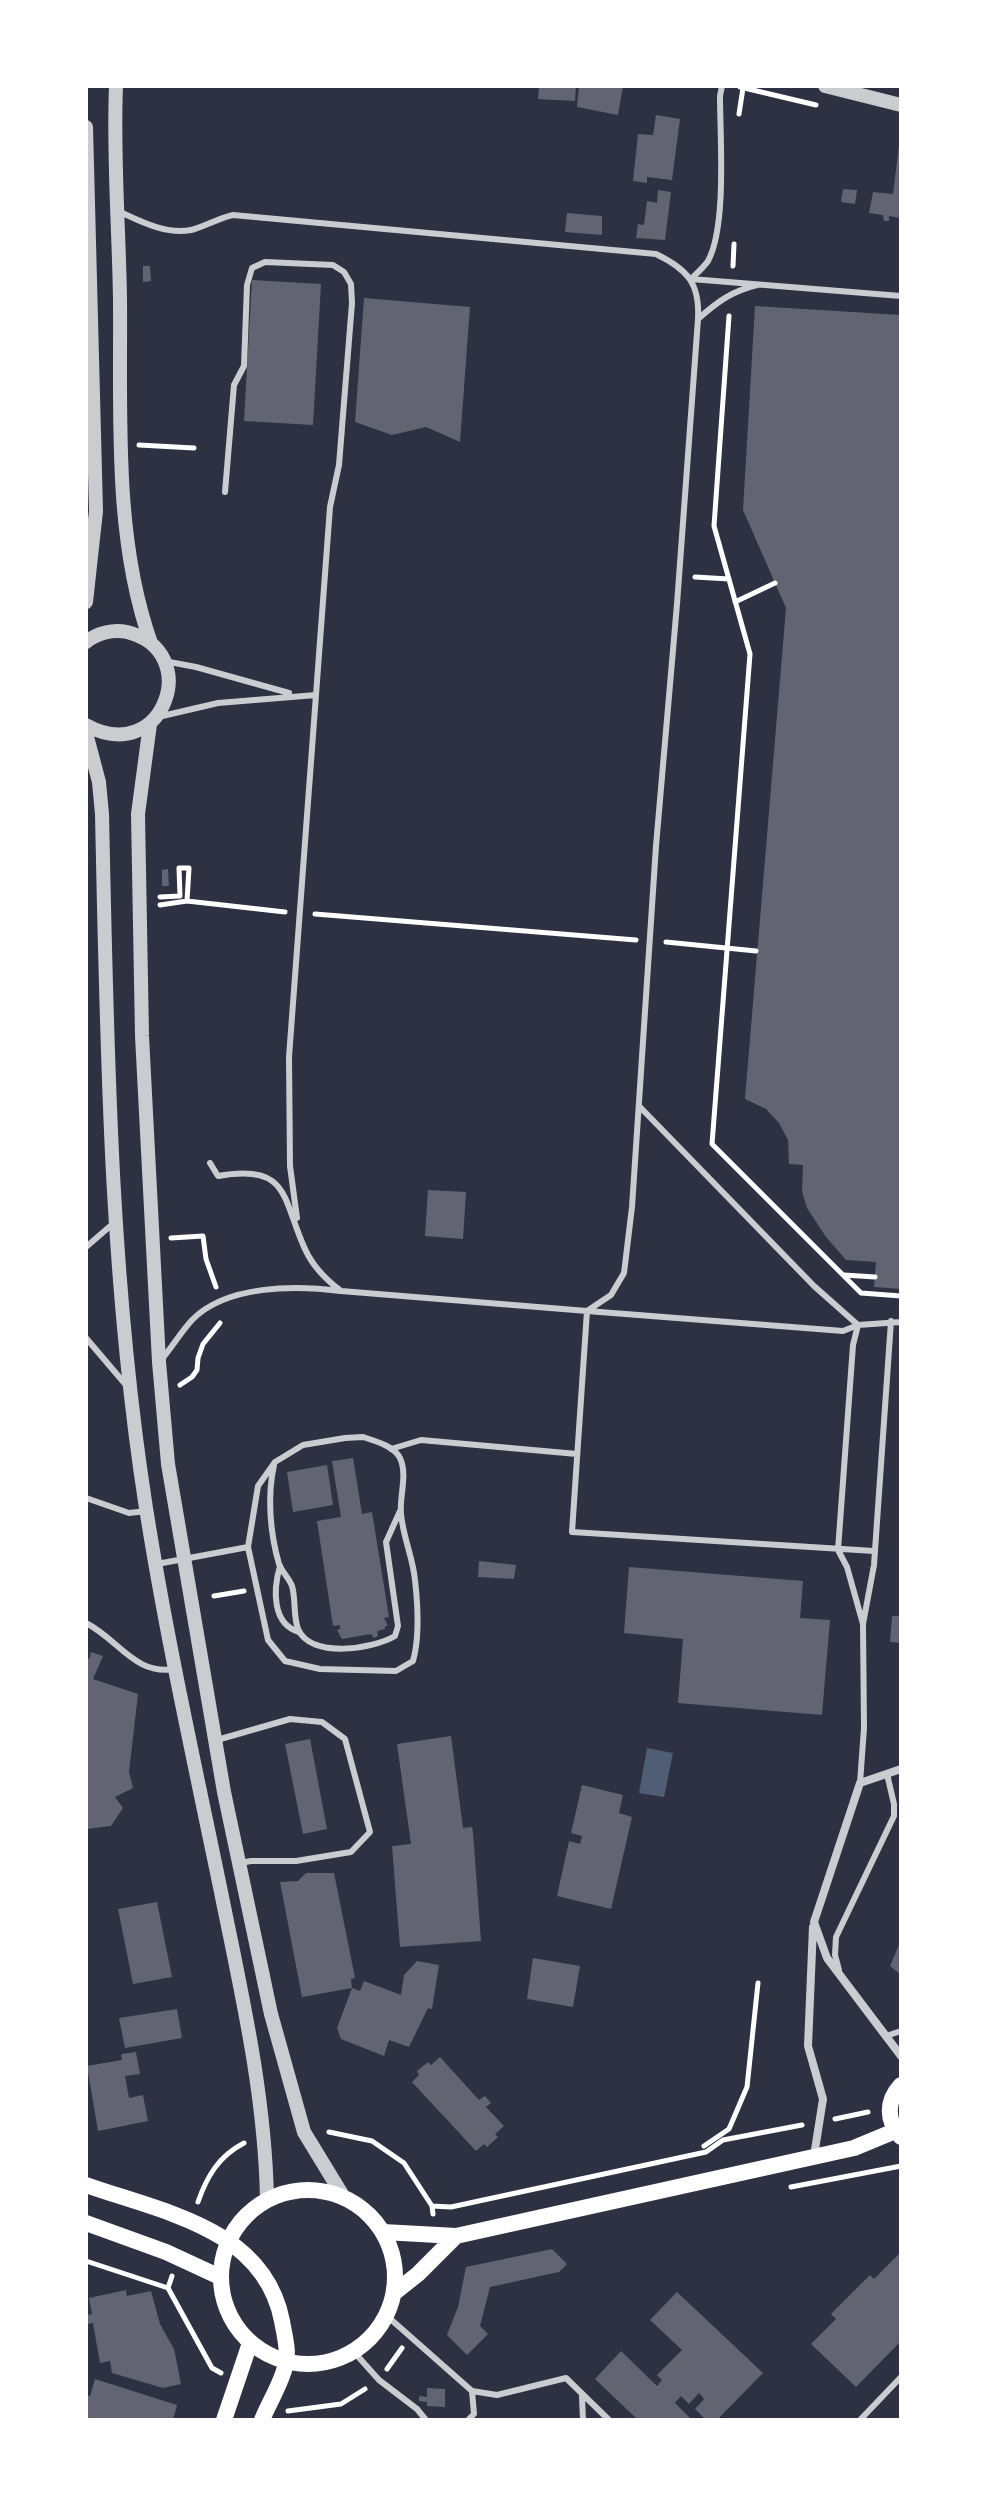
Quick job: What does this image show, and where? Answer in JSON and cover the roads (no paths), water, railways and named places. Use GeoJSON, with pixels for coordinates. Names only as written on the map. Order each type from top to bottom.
{"type":"FeatureCollection","features":[{"type":"Feature","properties":{"kind":"main road"},"geometry":{"type":"LineString","coordinates":[[383,2232],[456,2236],[854,2148],[898,2134],[890,2122],[889,2107],[893,2093],[901,2085]]}},
{"type":"Feature","properties":{"kind":"main road"},"geometry":{"type":"LineString","coordinates":[[86,2185],[191,2221],[228,2239],[257,2264],[279,2307],[287,2362],[262,2420]]}},
{"type":"Feature","properties":{"kind":"main road"},"geometry":{"type":"LineString","coordinates":[[317,2189],[343,2196],[366,2211],[383,2232],[394,2262],[394,2293],[387,2316],[373,2336],[354,2352],[335,2361],[314,2365],[287,2362],[270,2356],[250,2343],[234,2324],[224,2302],[220,2277],[228,2239],[247,2214],[267,2199],[288,2191],[317,2189]]}},
{"type":"Feature","properties":{"kind":"main road"},"geometry":{"type":"LineString","coordinates":[[86,2223],[166,2252],[220,2277]]}},
{"type":"Feature","properties":{"kind":"main road"},"geometry":{"type":"LineString","coordinates":[[394,2293],[456,2236]]}},
{"type":"Feature","properties":{"kind":"main road"},"geometry":{"type":"LineString","coordinates":[[224,2420],[250,2343]]}},
{"type":"Feature","properties":{"kind":"street"},"geometry":{"type":"LineString","coordinates":[[116,86],[122,444],[133,582],[139,611],[151,643],[164,661],[170,680],[167,700],[154,721],[138,814],[142,1036],[159,1362],[168,1464],[215,1741],[271,2014],[304,2132],[343,2196]]}},
{"type":"Feature","properties":{"kind":"street"},"geometry":{"type":"LineString","coordinates":[[825,86],[901,105]]}},
{"type":"Feature","properties":{"kind":"street"},"geometry":{"type":"LineString","coordinates":[[86,127],[90,453],[96,511],[86,602]]}},
{"type":"Feature","properties":{"kind":"street"},"geometry":{"type":"LineString","coordinates":[[86,642],[105,632],[122,631],[151,643]]}},
{"type":"Feature","properties":{"kind":"street"},"geometry":{"type":"LineString","coordinates":[[86,725],[117,736],[135,733],[154,721]]}},
{"type":"Feature","properties":{"kind":"street"},"geometry":{"type":"LineString","coordinates":[[86,733],[99,782],[102,814],[115,1222],[131,1391],[147,1511],[247,2020],[265,2139],[267,2199]]}},
{"type":"Feature","properties":{"kind":"street"},"geometry":{"type":"LineString","coordinates":[[814,2156],[823,2099],[808,2046],[814,1922],[860,1783],[901,1769]]}},
{"type":"Feature","properties":{"kind":"street"},"geometry":{"type":"LineString","coordinates":[[814,1922],[827,1958],[901,2056]]}},
{"type":"Feature","properties":{"kind":"lane"},"geometry":{"type":"LineString","coordinates":[[691,279],[708,262],[715,241],[719,206],[722,86]]}},
{"type":"Feature","properties":{"kind":"lane"},"geometry":{"type":"LineString","coordinates":[[118,211],[145,224],[170,230],[193,230],[212,220],[233,215],[656,254],[677,264],[691,279],[699,298],[698,319],[624,1273],[611,1295],[587,1311]]}},
{"type":"Feature","properties":{"kind":"lane"},"geometry":{"type":"LineString","coordinates":[[225,492],[234,385],[244,366],[247,285],[252,268],[265,262],[333,265],[344,272],[351,284],[352,303],[339,465],[330,507],[288,1092],[290,1166],[299,1233]]}},
{"type":"Feature","properties":{"kind":"lane"},"geometry":{"type":"LineString","coordinates":[[691,279],[901,296]]}},
{"type":"Feature","properties":{"kind":"lane"},"geometry":{"type":"LineString","coordinates":[[698,319],[731,293],[757,285]]}},
{"type":"Feature","properties":{"kind":"lane"},"geometry":{"type":"LineString","coordinates":[[164,661],[296,695]]}},
{"type":"Feature","properties":{"kind":"lane"},"geometry":{"type":"LineString","coordinates":[[154,721],[218,703],[316,695]]}},
{"type":"Feature","properties":{"kind":"lane"},"geometry":{"type":"LineString","coordinates":[[639,1106],[814,1286],[858,1325]]}},
{"type":"Feature","properties":{"kind":"lane"},"geometry":{"type":"LineString","coordinates":[[210,1163],[218,1176],[255,1174],[282,1189],[316,1269],[341,1291]]}},
{"type":"Feature","properties":{"kind":"lane"},"geometry":{"type":"LineString","coordinates":[[86,1247],[115,1222]]}},
{"type":"Feature","properties":{"kind":"lane"},"geometry":{"type":"LineString","coordinates":[[159,1362],[194,1318],[221,1302],[259,1290],[311,1287],[843,1331],[858,1325],[901,1322]]}},
{"type":"Feature","properties":{"kind":"lane"},"geometry":{"type":"LineString","coordinates":[[587,1311],[572,1532],[874,1551]]}},
{"type":"Feature","properties":{"kind":"lane"},"geometry":{"type":"LineString","coordinates":[[860,1783],[864,1728],[863,1624],[874,1551],[891,1321]]}},
{"type":"Feature","properties":{"kind":"lane"},"geometry":{"type":"LineString","coordinates":[[858,1325],[853,1345],[838,1550],[847,1567],[863,1624]]}},
{"type":"Feature","properties":{"kind":"lane"},"geometry":{"type":"LineString","coordinates":[[86,1338],[131,1391]]}},
{"type":"Feature","properties":{"kind":"lane"},"geometry":{"type":"LineString","coordinates":[[280,1566],[275,1584],[280,1620],[310,1643],[329,1649],[348,1649],[385,1642],[395,1636],[398,1626],[386,1542],[400,1509],[403,1489],[400,1458],[391,1449],[363,1437],[345,1438],[303,1445],[275,1462],[258,1486],[248,1547],[268,1640],[285,1661],[320,1669],[396,1671],[413,1661],[418,1644],[415,1579],[404,1542],[400,1509]]}},
{"type":"Feature","properties":{"kind":"lane"},"geometry":{"type":"LineString","coordinates":[[391,1449],[421,1440],[577,1454]]}},
{"type":"Feature","properties":{"kind":"lane"},"geometry":{"type":"LineString","coordinates":[[275,1462],[270,1502],[280,1566],[292,1585],[299,1632]]}},
{"type":"Feature","properties":{"kind":"lane"},"geometry":{"type":"LineString","coordinates":[[86,1498],[129,1513],[147,1511]]}},
{"type":"Feature","properties":{"kind":"lane"},"geometry":{"type":"LineString","coordinates":[[157,1564],[248,1547]]}},
{"type":"Feature","properties":{"kind":"lane"},"geometry":{"type":"LineString","coordinates":[[86,1623],[137,1662],[158,1672],[177,1669]]}},
{"type":"Feature","properties":{"kind":"lane"},"geometry":{"type":"LineString","coordinates":[[215,1741],[290,1719],[322,1722],[345,1739],[370,1832],[351,1852],[296,1861],[240,1863]]}},
{"type":"Feature","properties":{"kind":"lane"},"geometry":{"type":"LineString","coordinates":[[841,1978],[835,1955],[836,1937],[894,1816],[887,1774]]}},
{"type":"Feature","properties":{"kind":"lane"},"geometry":{"type":"LineString","coordinates":[[886,2036],[901,2031]]}},
{"type":"Feature","properties":{"kind":"lane"},"geometry":{"type":"LineString","coordinates":[[387,2316],[472,2391],[497,2395],[566,2378],[609,2420]]}},
{"type":"Feature","properties":{"kind":"lane"},"geometry":{"type":"LineString","coordinates":[[354,2352],[379,2380],[417,2409],[426,2420]]}},
{"type":"Feature","properties":{"kind":"lane"},"geometry":{"type":"LineString","coordinates":[[860,2420],[901,2377]]}},
{"type":"Feature","properties":{"kind":"lane"},"geometry":{"type":"LineString","coordinates":[[468,2420],[474,2414],[472,2391]]}},
{"type":"Feature","properties":{"kind":"lane"},"geometry":{"type":"LineString","coordinates":[[582,2394],[583,2420]]}},
{"type":"Feature","properties":{"kind":"water"},"geometry":{"type":"Polygon","coordinates":[[[647,1748],[673,1753],[664,1797],[639,1793],[647,1748]]]}}]}
